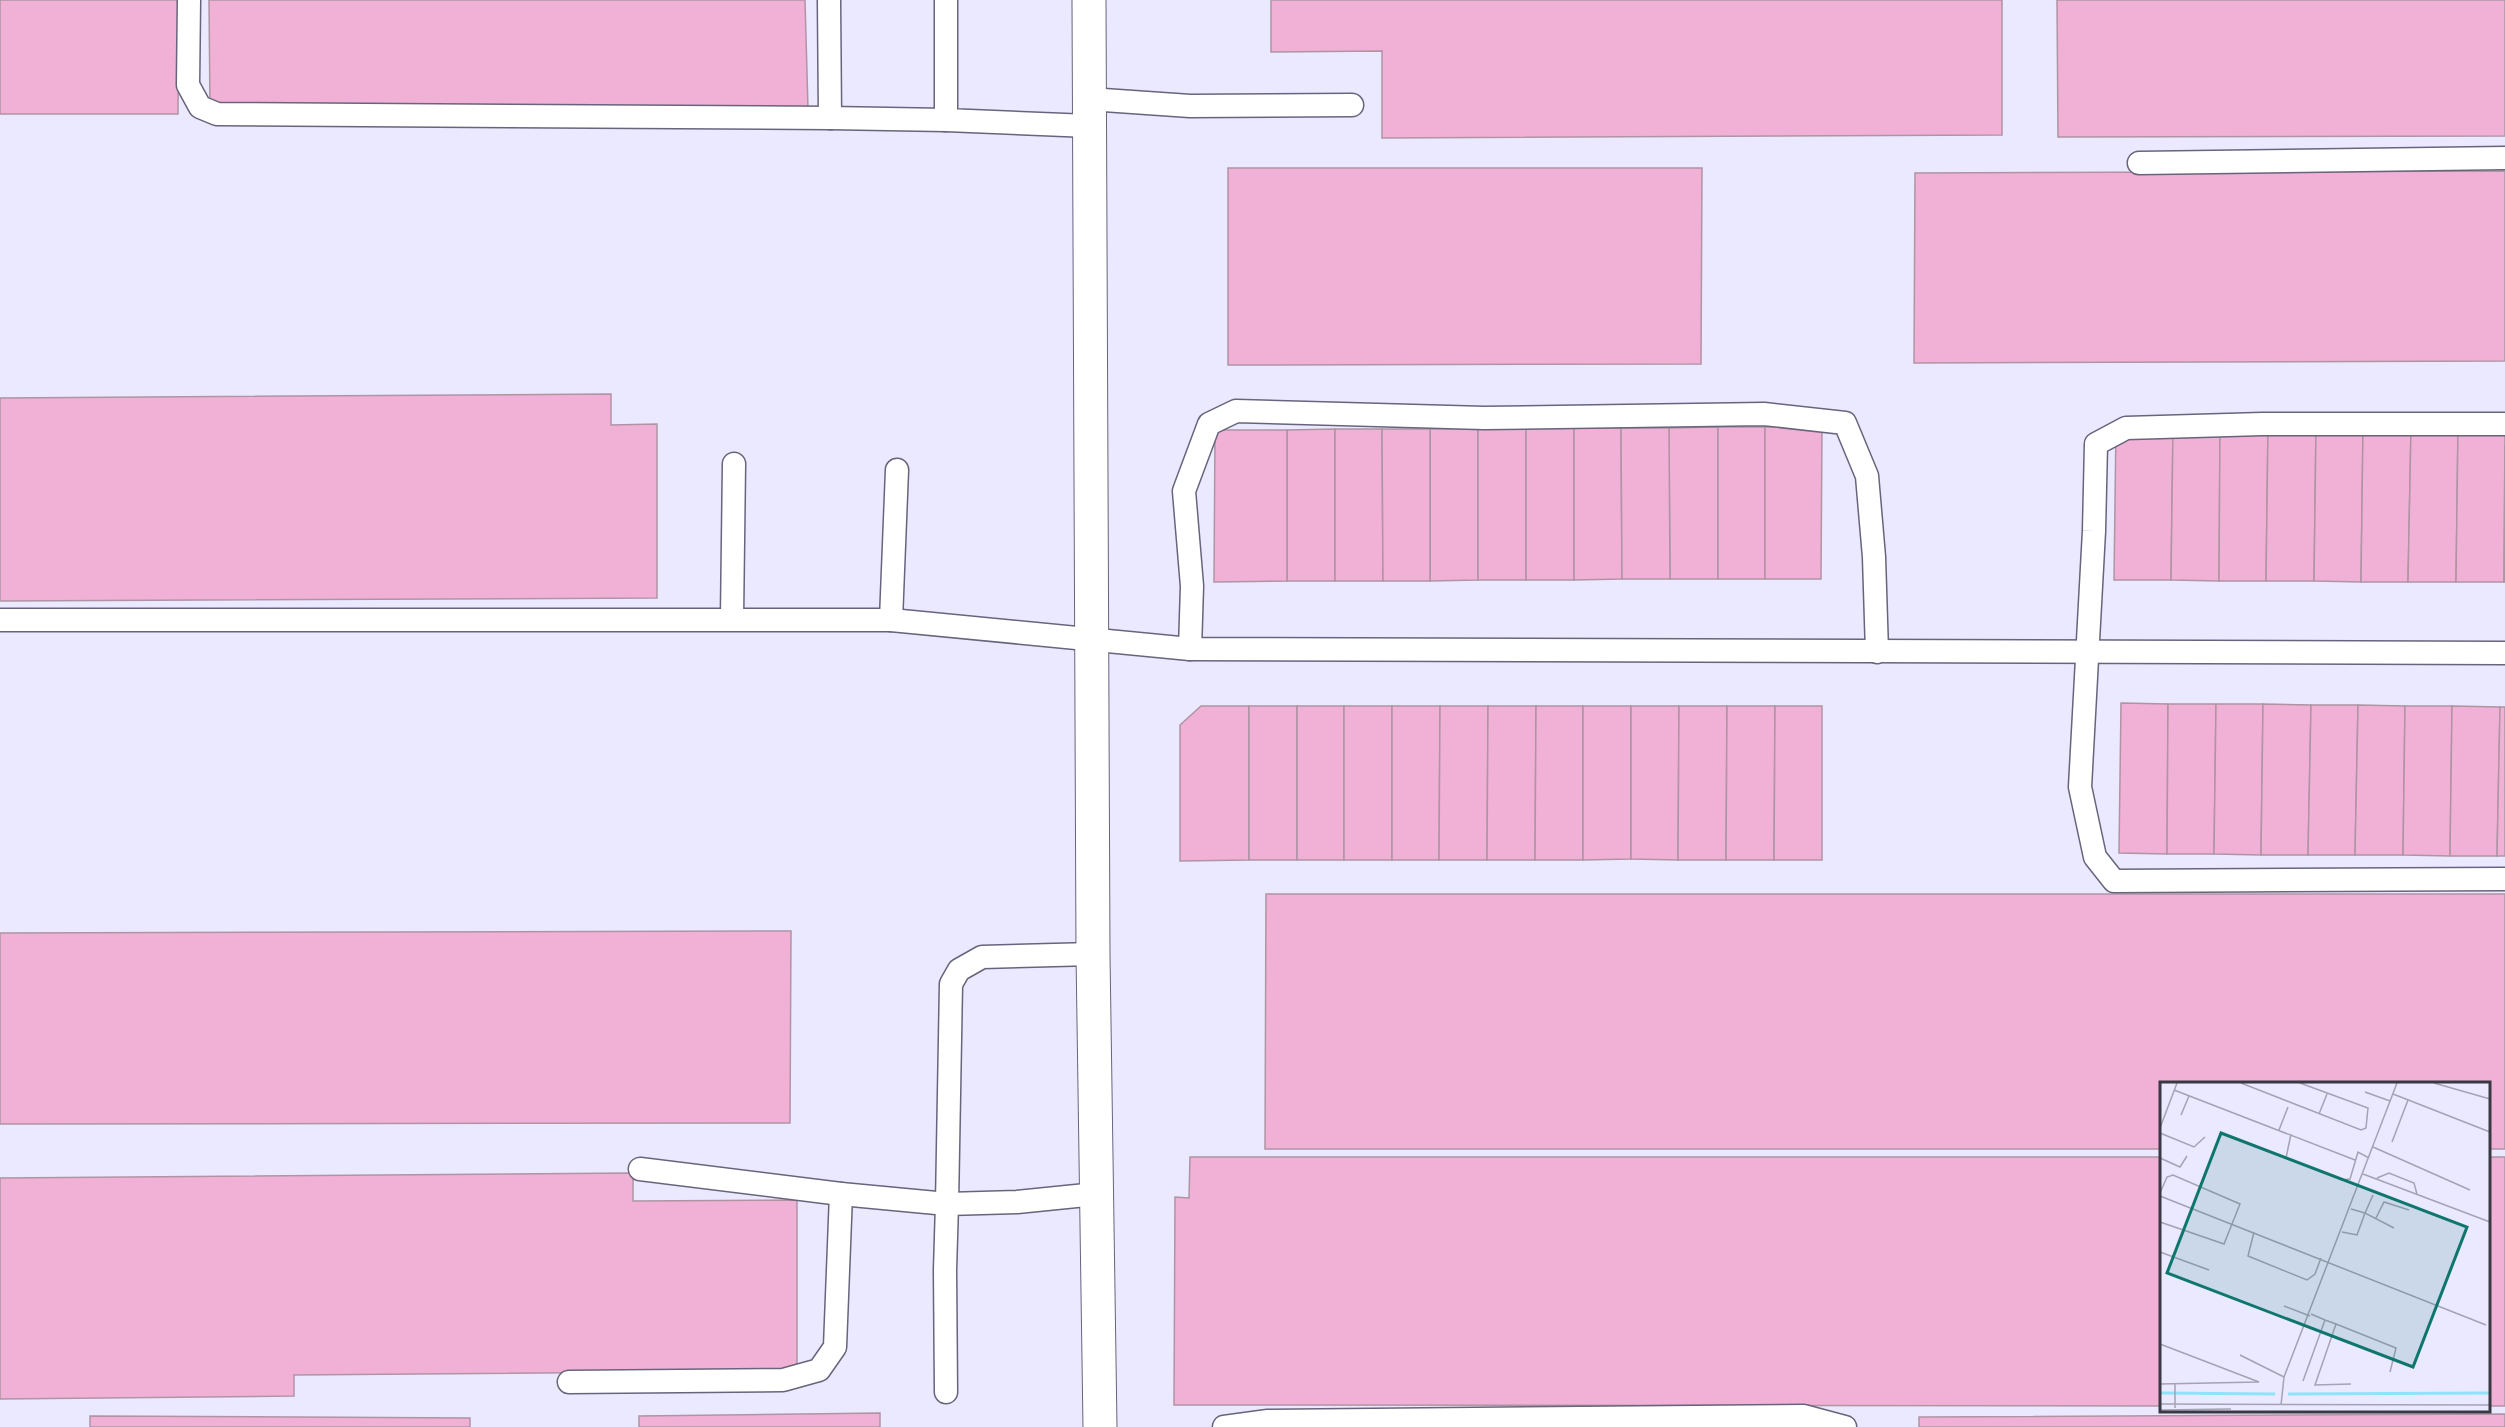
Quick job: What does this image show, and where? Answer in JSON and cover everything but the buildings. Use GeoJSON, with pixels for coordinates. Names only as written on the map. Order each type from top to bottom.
{"type":"FeatureCollection","features":[{"type":"Feature","properties":{"kind":"street"},"geometry":{"type":"LineString","coordinates":[[1089,0],[1093,954],[1100,1427]]}},
{"type":"Feature","properties":{"kind":"lane"},"geometry":{"type":"LineString","coordinates":[[189,0],[188,85],[200,107],[217,114],[946,120],[1190,106],[1352,105]]}},
{"type":"Feature","properties":{"kind":"lane"},"geometry":{"type":"LineString","coordinates":[[829,0],[830,118]]}},
{"type":"Feature","properties":{"kind":"lane"},"geometry":{"type":"LineString","coordinates":[[946,0],[946,120]]}},
{"type":"Feature","properties":{"kind":"lane"},"geometry":{"type":"LineString","coordinates":[[2139,163],[2505,158]]}},
{"type":"Feature","properties":{"kind":"lane"},"geometry":{"type":"LineString","coordinates":[[1190,649],[1192,586],[1184,491],[1209,424],[1236,411],[1484,418],[1764,414],[1845,423],[1867,476],[1874,557],[1876,652]]}},
{"type":"Feature","properties":{"kind":"lane"},"geometry":{"type":"LineString","coordinates":[[2505,424],[2262,424],[2126,428],[2096,444],[2080,787],[2095,857],[2114,881],[2505,879]]}},
{"type":"Feature","properties":{"kind":"lane"},"geometry":{"type":"LineString","coordinates":[[732,618],[734,464]]}},
{"type":"Feature","properties":{"kind":"lane"},"geometry":{"type":"LineString","coordinates":[[891,620],[897,470]]}},
{"type":"Feature","properties":{"kind":"lane"},"geometry":{"type":"LineString","coordinates":[[0,620],[732,618],[891,620],[1190,649],[2505,653]]}},
{"type":"Feature","properties":{"kind":"lane"},"geometry":{"type":"LineString","coordinates":[[946,1392],[945,1270],[951,984],[959,970],[982,957],[1093,954]]}},
{"type":"Feature","properties":{"kind":"lane"},"geometry":{"type":"LineString","coordinates":[[640,1169],[841,1194],[947,1204],[1017,1202],[1096,1194]]}},
{"type":"Feature","properties":{"kind":"lane"},"geometry":{"type":"LineString","coordinates":[[568,1382],[783,1380],[819,1370],[835,1347],[841,1194]]}},
{"type":"Feature","properties":{"kind":"lane"},"geometry":{"type":"LineString","coordinates":[[1224,1427],[1268,1422],[1804,1416],[1845,1427]]}}]}
